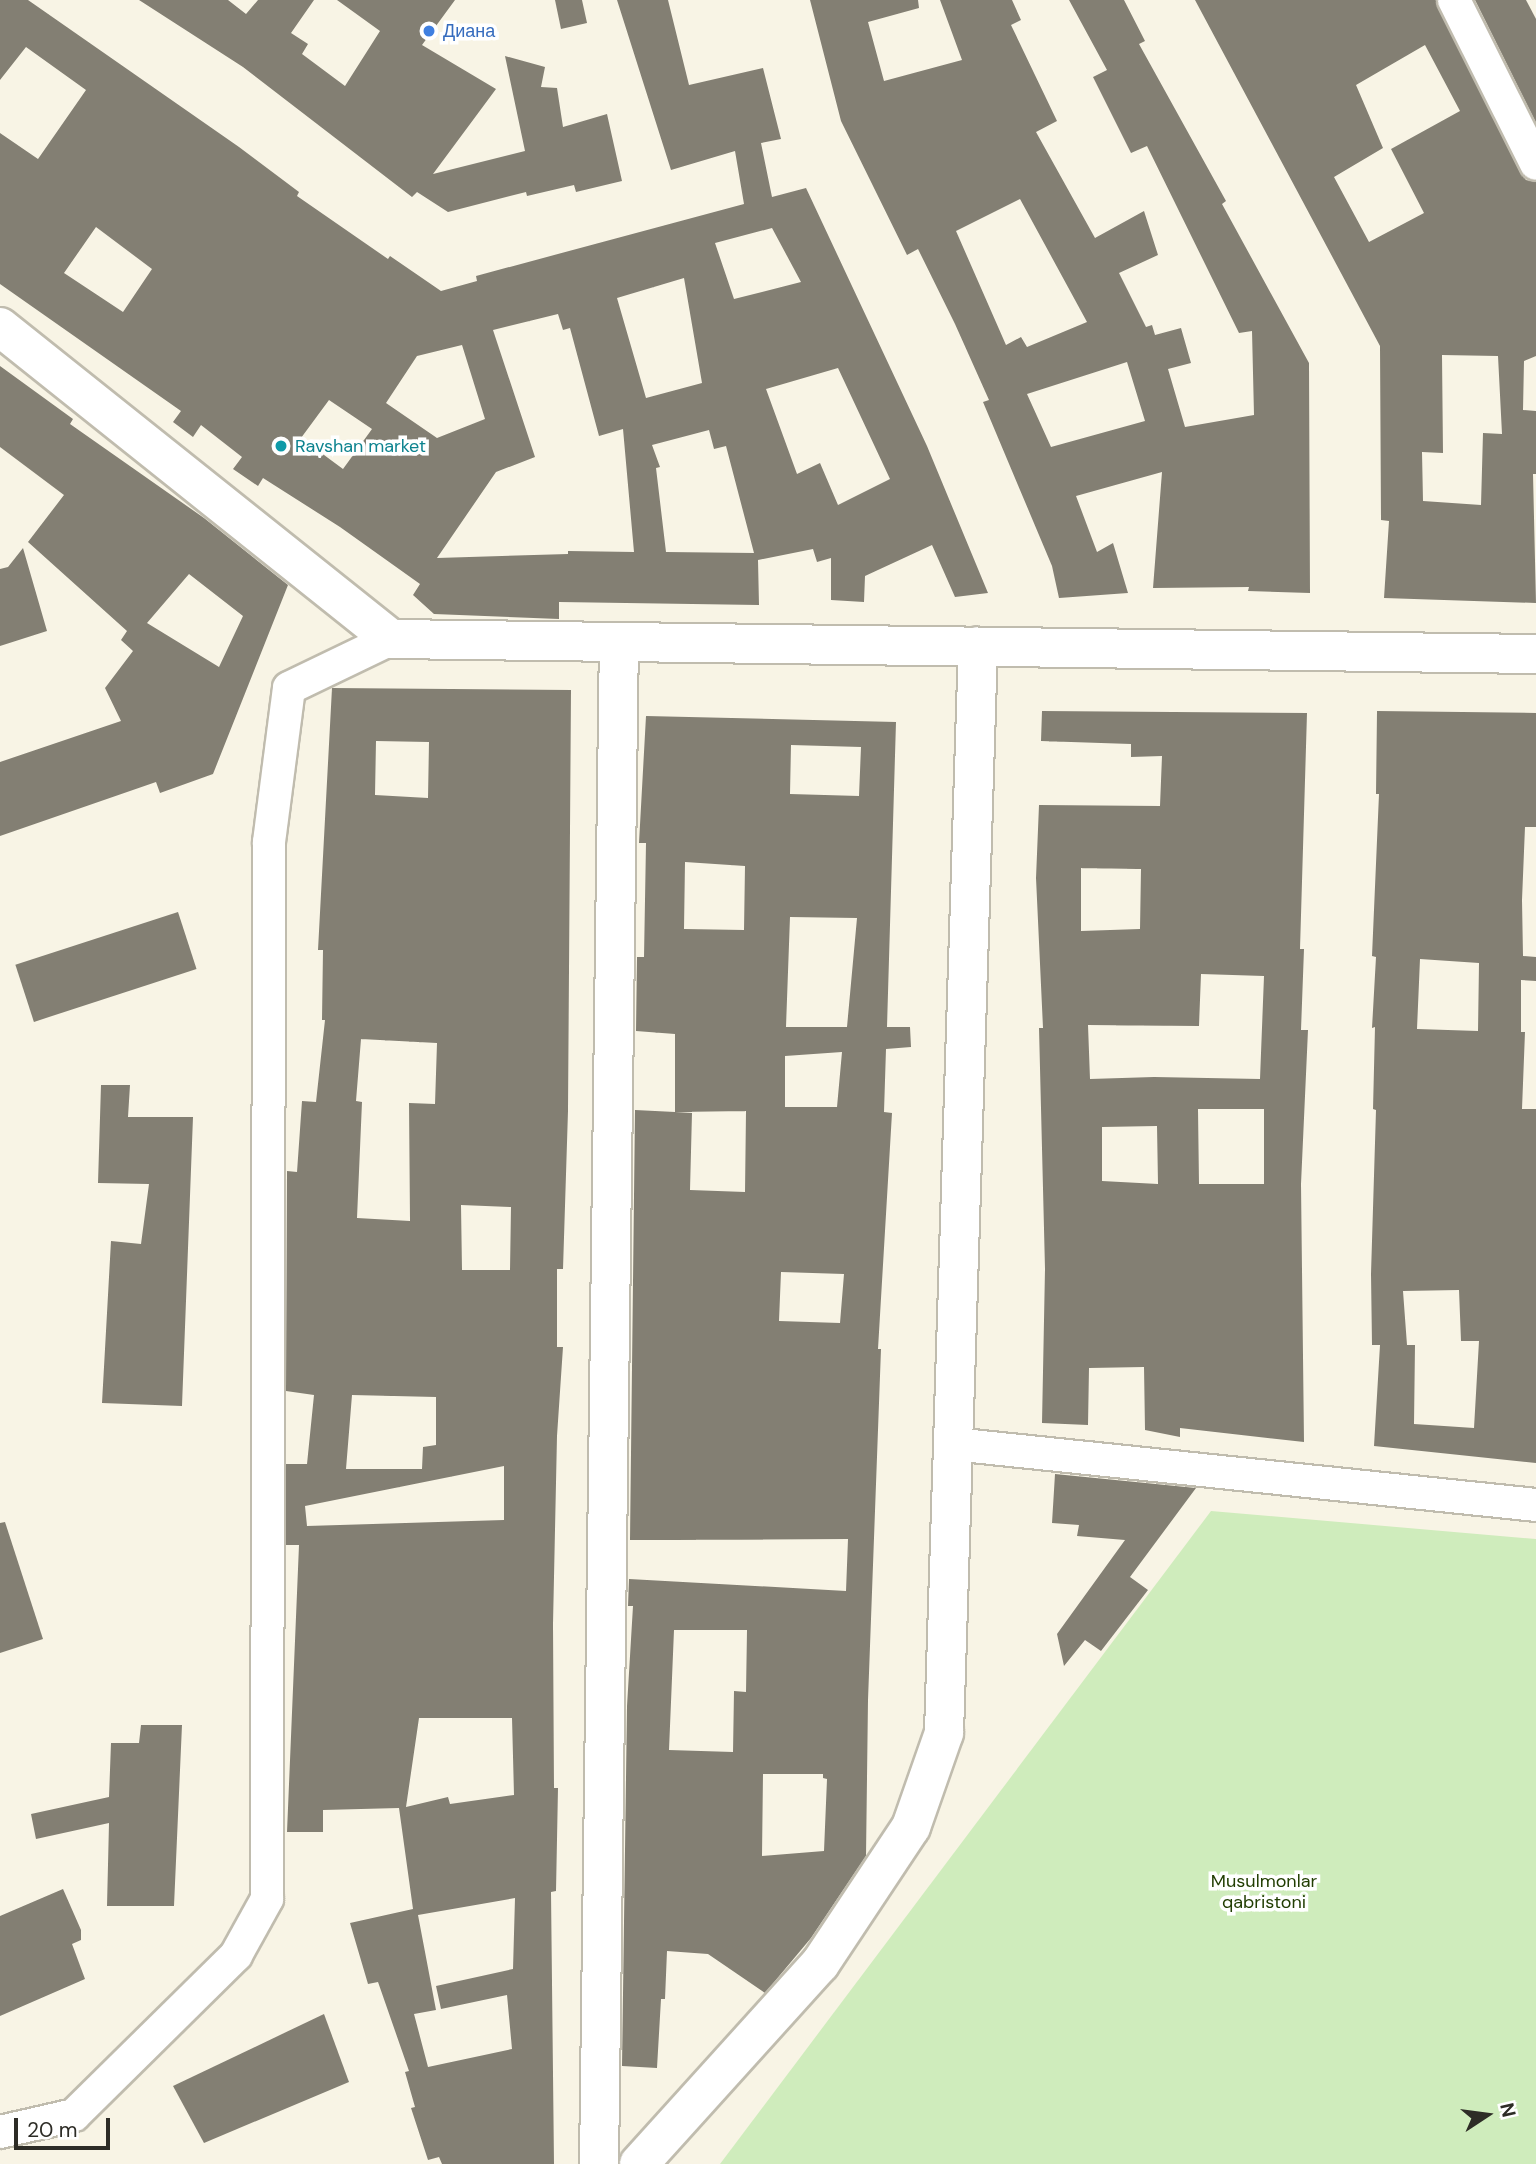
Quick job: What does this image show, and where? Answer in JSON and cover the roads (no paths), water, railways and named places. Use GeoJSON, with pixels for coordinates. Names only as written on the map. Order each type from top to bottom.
{"type":"FeatureCollection","features":[{"type":"Feature","properties":{"kind":"street"},"geometry":{"type":"LineString","coordinates":[[1454,0],[1536,164]]}},
{"type":"Feature","properties":{"kind":"street"},"geometry":{"type":"LineString","coordinates":[[0,327],[391,639]]}},
{"type":"Feature","properties":{"kind":"street"},"geometry":{"type":"LineString","coordinates":[[0,2132],[74,2115],[236,1955],[267,1899],[269,842],[289,688],[391,639],[1536,654]]}},
{"type":"Feature","properties":{"kind":"street"},"geometry":{"type":"LineString","coordinates":[[599,2164],[619,642]]}},
{"type":"Feature","properties":{"kind":"street"},"geometry":{"type":"LineString","coordinates":[[639,2164],[820,1964],[911,1827],[944,1733],[978,647]]}},
{"type":"Feature","properties":{"kind":"street"},"geometry":{"type":"LineString","coordinates":[[953,1444],[1536,1505]]}},
{"type":"Feature","properties":{"kind":"place","name":"Диана"},"geometry":{"type":"Point","coordinates":[429,31]}},
{"type":"Feature","properties":{"kind":"place","name":"Ravshan market"},"geometry":{"type":"Point","coordinates":[281,446]}},
{"type":"Feature","properties":{"kind":"park label","name":"Musulmonlar qabristoni"},"geometry":{"type":"Point","coordinates":[1264,1892]}}]}
